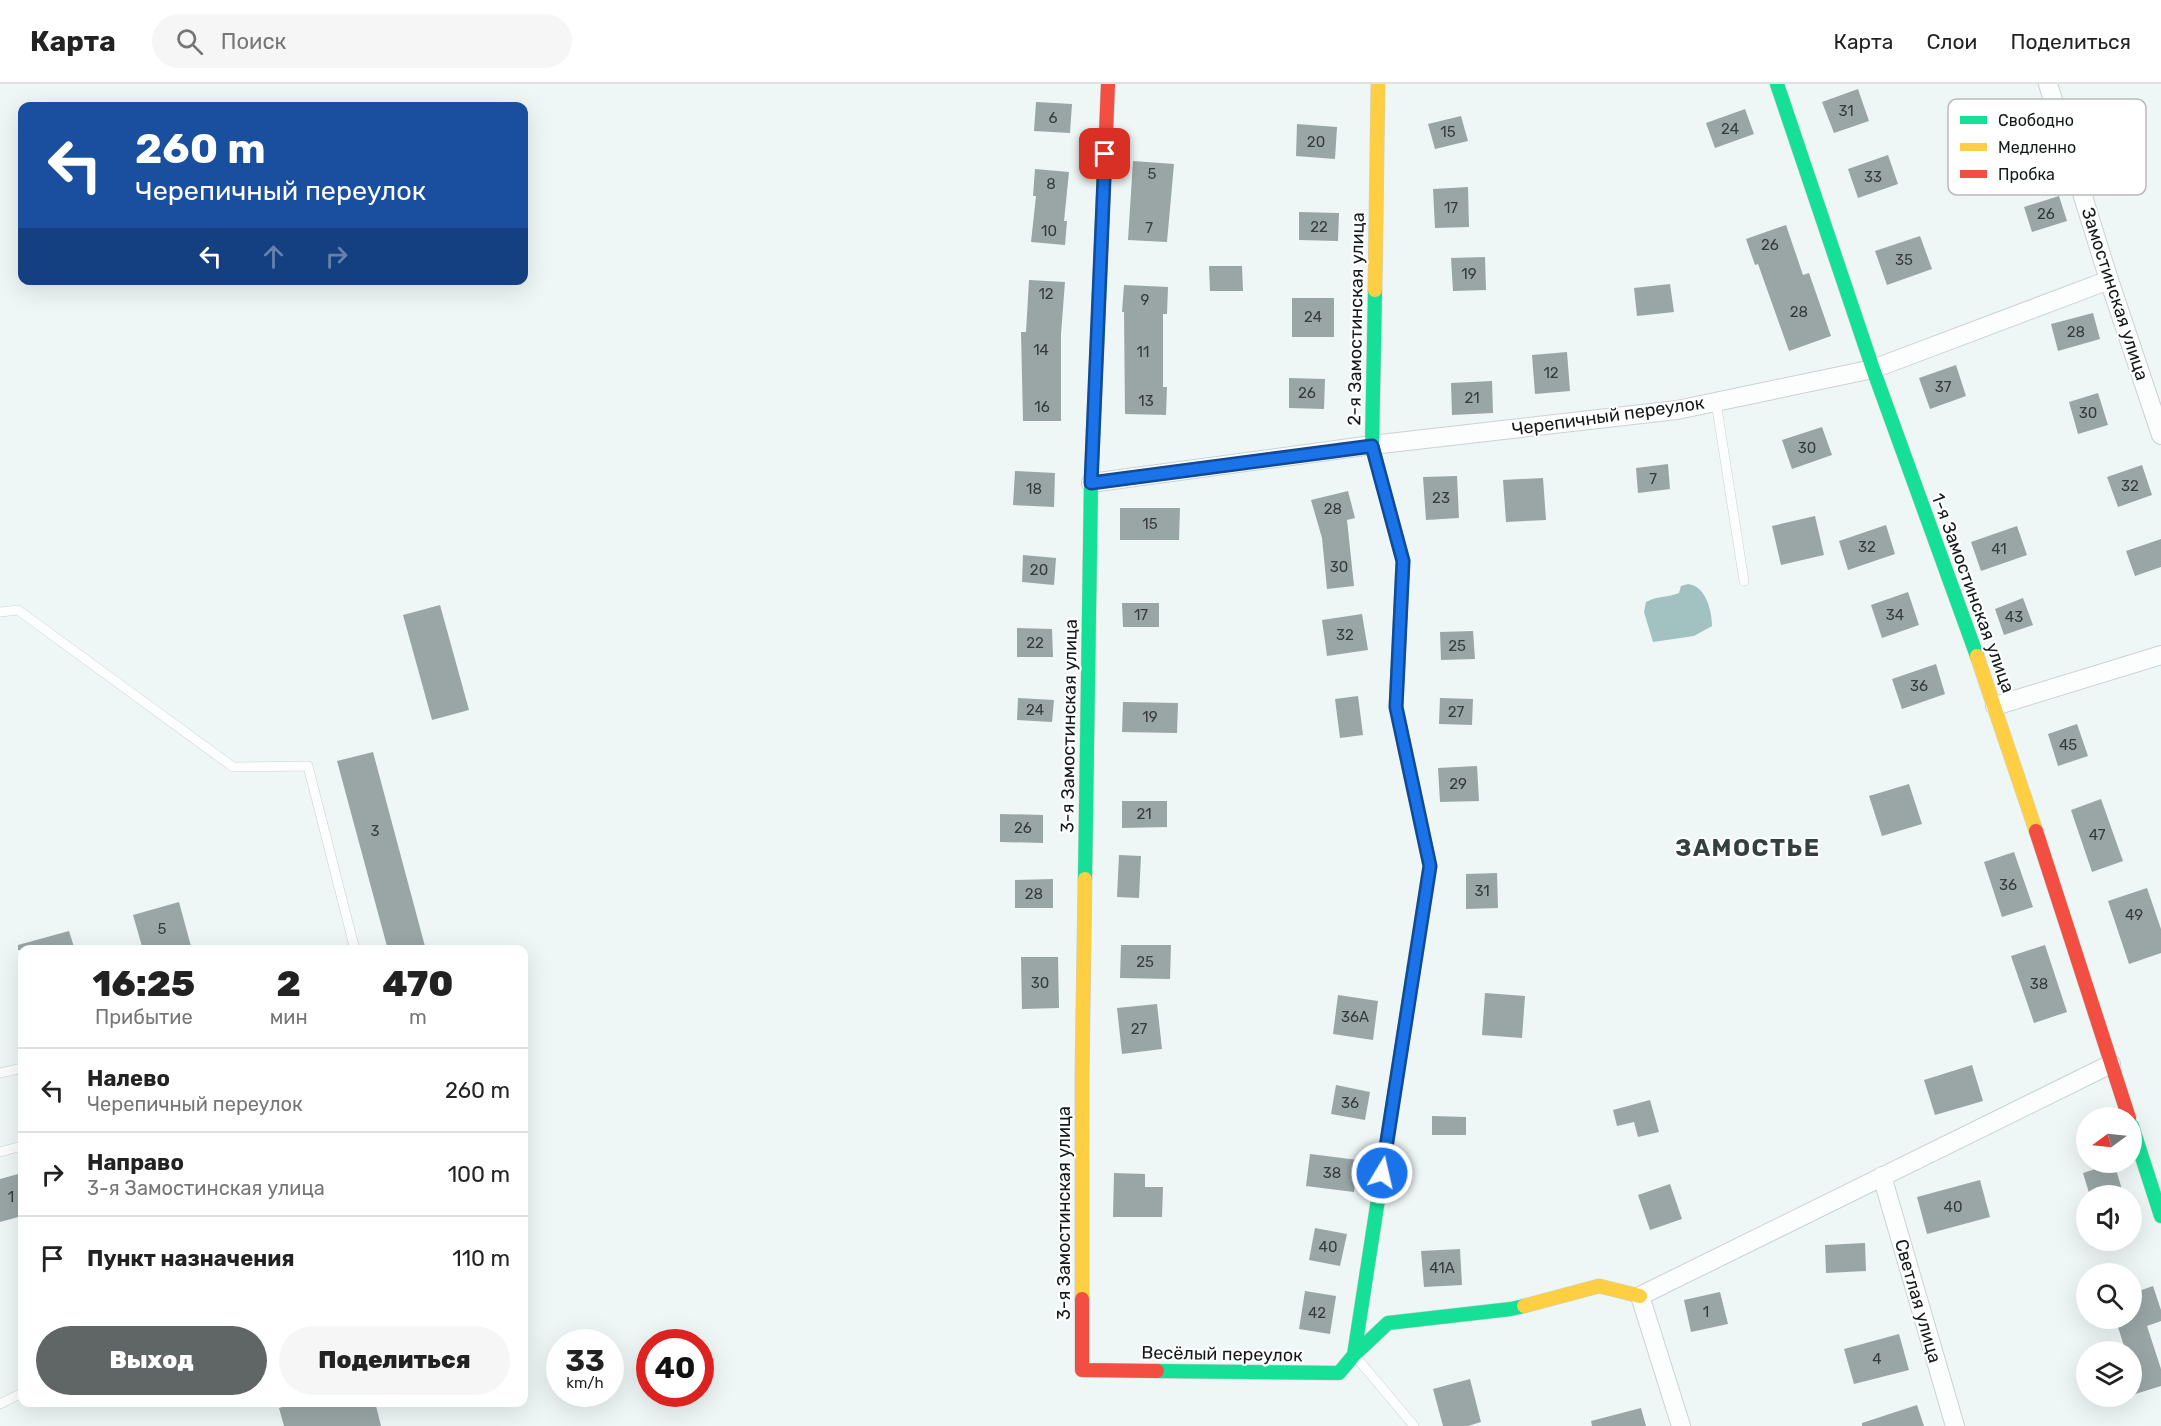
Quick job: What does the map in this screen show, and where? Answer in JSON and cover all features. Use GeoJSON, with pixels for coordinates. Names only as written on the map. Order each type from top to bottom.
{"type":"FeatureCollection","features":[{"type":"Feature","properties":{"kind":"street","name":"3-я Замостинская улица"},"geometry":{"type":"LineString","coordinates":[[1082,1370],[1082,1075],[1091,483],[1108,84]]}},
{"type":"Feature","properties":{"kind":"street","name":"2-я Замостинская улица"},"geometry":{"type":"LineString","coordinates":[[1354,1354],[1430,866],[1396,707],[1403,561],[1372,446],[1378,84]]}},
{"type":"Feature","properties":{"kind":"street","name":"1-я Замостинская улица"},"geometry":{"type":"LineString","coordinates":[[1777,84],[1873,369],[1995,706],[2125,1107]]}},
{"type":"Feature","properties":{"kind":"street","name":"Замостинская улица"},"geometry":{"type":"LineString","coordinates":[[2048,84],[2053,99]]}},
{"type":"Feature","properties":{"kind":"street","name":"Замостинская улица"},"geometry":{"type":"LineString","coordinates":[[2083,195],[2161,435]]}},
{"type":"Feature","properties":{"kind":"street","name":"Черепичный переулок"},"geometry":{"type":"LineString","coordinates":[[1091,483],[1372,446],[1677,410],[1873,369],[2109,280]]}},
{"type":"Feature","properties":{"kind":"street"},"geometry":{"type":"LineString","coordinates":[[1995,706],[2161,655]]}},
{"type":"Feature","properties":{"kind":"street"},"geometry":{"type":"LineString","coordinates":[[1354,1354],[1388,1323],[1511,1309],[1599,1286],[1640,1296],[2111,1064]]}},
{"type":"Feature","properties":{"kind":"street"},"geometry":{"type":"LineString","coordinates":[[2142,1157],[2161,1216]]}},
{"type":"Feature","properties":{"kind":"street","name":"Светлая улица"},"geometry":{"type":"LineString","coordinates":[[1882,1176],[1955,1426]]}},
{"type":"Feature","properties":{"kind":"street"},"geometry":{"type":"LineString","coordinates":[[1640,1296],[1681,1426]]}},
{"type":"Feature","properties":{"kind":"street","name":"Весёлый переулок"},"geometry":{"type":"LineString","coordinates":[[1082,1370],[1339,1373],[1354,1354]]}},
{"type":"Feature","properties":{"kind":"lane"},"geometry":{"type":"LineString","coordinates":[[1716,402],[1744,581]]}},
{"type":"Feature","properties":{"kind":"lane"},"geometry":{"type":"LineString","coordinates":[[0,612],[18,610],[233,767],[308,765],[354,945]]}},
{"type":"Feature","properties":{"kind":"lane"},"geometry":{"type":"LineString","coordinates":[[0,1073],[18,1069]]}},
{"type":"Feature","properties":{"kind":"lane"},"geometry":{"type":"LineString","coordinates":[[0,1152],[18,1147]]}},
{"type":"Feature","properties":{"kind":"lane"},"geometry":{"type":"LineString","coordinates":[[1354,1354],[1414,1426]]}},
{"type":"Feature","properties":{"kind":"lane"},"geometry":{"type":"LineString","coordinates":[[0,1404],[18,1395]]}},
{"type":"Feature","properties":{"kind":"water"},"geometry":{"type":"Polygon","coordinates":[[[1688,584],[1704,594],[1711,613],[1712,626],[1694,636],[1653,642],[1644,612],[1646,602],[1679,593],[1681,586],[1688,584]]]}},
{"type":"Feature","properties":{"kind":"building"},"geometry":{"type":"Polygon","coordinates":[[[1858,89],[1869,121],[1834,133],[1822,102],[1858,89]]]}},
{"type":"Feature","properties":{"kind":"building"},"geometry":{"type":"Polygon","coordinates":[[[1036,102],[1072,104],[1070,133],[1034,131],[1036,102]]]}},
{"type":"Feature","properties":{"kind":"building"},"geometry":{"type":"Polygon","coordinates":[[[1745,109],[1754,134],[1715,148],[1706,123],[1745,109]]]}},
{"type":"Feature","properties":{"kind":"building"},"geometry":{"type":"Polygon","coordinates":[[[1461,116],[1468,141],[1435,149],[1428,124],[1461,116]]]}},
{"type":"Feature","properties":{"kind":"building"},"geometry":{"type":"Polygon","coordinates":[[[1297,124],[1337,127],[1335,159],[1296,156],[1297,124]]]}},
{"type":"Feature","properties":{"kind":"building"},"geometry":{"type":"Polygon","coordinates":[[[1888,155],[1898,184],[1858,198],[1848,169],[1888,155]]]}},
{"type":"Feature","properties":{"kind":"building"},"geometry":{"type":"Polygon","coordinates":[[[1133,161],[1174,164],[1167,242],[1128,240],[1133,161]]]}},
{"type":"Feature","properties":{"kind":"building"},"geometry":{"type":"Polygon","coordinates":[[[1035,169],[1069,172],[1064,221],[1067,221],[1065,245],[1031,242],[1036,196],[1033,196],[1035,169]]]}},
{"type":"Feature","properties":{"kind":"building"},"geometry":{"type":"Polygon","coordinates":[[[1468,187],[1469,227],[1435,228],[1433,189],[1468,187]]]}},
{"type":"Feature","properties":{"kind":"building"},"geometry":{"type":"Polygon","coordinates":[[[2059,196],[2067,221],[2032,232],[2024,207],[2059,196]]]}},
{"type":"Feature","properties":{"kind":"building"},"geometry":{"type":"Polygon","coordinates":[[[1299,212],[1339,213],[1338,241],[1299,240],[1299,212]]]}},
{"type":"Feature","properties":{"kind":"building"},"geometry":{"type":"Polygon","coordinates":[[[1786,225],[1803,275],[1809,273],[1831,336],[1789,351],[1758,264],[1755,265],[1746,239],[1786,225]]]}},
{"type":"Feature","properties":{"kind":"building"},"geometry":{"type":"Polygon","coordinates":[[[1920,236],[1932,269],[1887,285],[1875,251],[1920,236]]]}},
{"type":"Feature","properties":{"kind":"building"},"geometry":{"type":"Polygon","coordinates":[[[1485,257],[1486,290],[1453,291],[1451,258],[1485,257]]]}},
{"type":"Feature","properties":{"kind":"building"},"geometry":{"type":"Polygon","coordinates":[[[1209,266],[1242,266],[1243,291],[1210,291],[1209,266]]]}},
{"type":"Feature","properties":{"kind":"building"},"geometry":{"type":"Polygon","coordinates":[[[1029,280],[1065,282],[1061,334],[1061,421],[1023,421],[1021,332],[1026,332],[1029,280]]]}},
{"type":"Feature","properties":{"kind":"building"},"geometry":{"type":"Polygon","coordinates":[[[1670,284],[1674,312],[1637,316],[1634,288],[1670,284]]]}},
{"type":"Feature","properties":{"kind":"building"},"geometry":{"type":"Polygon","coordinates":[[[1124,285],[1168,287],[1167,314],[1163,314],[1163,387],[1167,387],[1166,415],[1125,414],[1124,312],[1122,312],[1124,285]]]}},
{"type":"Feature","properties":{"kind":"building"},"geometry":{"type":"Polygon","coordinates":[[[1292,298],[1334,298],[1334,337],[1292,337],[1292,298]]]}},
{"type":"Feature","properties":{"kind":"building"},"geometry":{"type":"Polygon","coordinates":[[[2093,313],[2100,339],[2058,351],[2051,324],[2093,313]]]}},
{"type":"Feature","properties":{"kind":"building"},"geometry":{"type":"Polygon","coordinates":[[[1567,352],[1570,391],[1535,394],[1532,355],[1567,352]]]}},
{"type":"Feature","properties":{"kind":"building"},"geometry":{"type":"Polygon","coordinates":[[[1956,365],[1966,396],[1930,409],[1919,378],[1956,365]]]}},
{"type":"Feature","properties":{"kind":"building"},"geometry":{"type":"Polygon","coordinates":[[[1289,378],[1325,379],[1324,409],[1289,408],[1289,378]]]}},
{"type":"Feature","properties":{"kind":"building"},"geometry":{"type":"Polygon","coordinates":[[[1492,381],[1493,413],[1452,415],[1451,383],[1492,381]]]}},
{"type":"Feature","properties":{"kind":"building"},"geometry":{"type":"Polygon","coordinates":[[[2098,393],[2108,425],[2078,434],[2069,402],[2098,393]]]}},
{"type":"Feature","properties":{"kind":"building"},"geometry":{"type":"Polygon","coordinates":[[[1822,427],[1832,455],[1792,469],[1782,440],[1822,427]]]}},
{"type":"Feature","properties":{"kind":"building"},"geometry":{"type":"Polygon","coordinates":[[[1668,464],[1670,489],[1638,493],[1636,468],[1668,464]]]}},
{"type":"Feature","properties":{"kind":"building"},"geometry":{"type":"Polygon","coordinates":[[[2142,465],[2152,495],[2118,507],[2107,477],[2142,465]]]}},
{"type":"Feature","properties":{"kind":"building"},"geometry":{"type":"Polygon","coordinates":[[[1015,471],[1055,473],[1054,507],[1013,505],[1015,471]]]}},
{"type":"Feature","properties":{"kind":"building"},"geometry":{"type":"Polygon","coordinates":[[[1457,476],[1459,518],[1426,520],[1423,477],[1457,476]]]}},
{"type":"Feature","properties":{"kind":"building"},"geometry":{"type":"Polygon","coordinates":[[[1543,478],[1546,520],[1506,522],[1503,480],[1543,478]]]}},
{"type":"Feature","properties":{"kind":"building"},"geometry":{"type":"Polygon","coordinates":[[[1348,491],[1355,518],[1347,520],[1354,586],[1327,589],[1322,538],[1311,500],[1348,491]]]}},
{"type":"Feature","properties":{"kind":"building"},"geometry":{"type":"Polygon","coordinates":[[[1120,508],[1180,508],[1179,540],[1120,540],[1120,508]]]}},
{"type":"Feature","properties":{"kind":"building"},"geometry":{"type":"Polygon","coordinates":[[[1815,516],[1824,555],[1781,565],[1772,526],[1815,516]]]}},
{"type":"Feature","properties":{"kind":"building"},"geometry":{"type":"Polygon","coordinates":[[[1886,525],[1895,554],[1848,570],[1839,541],[1886,525]]]}},
{"type":"Feature","properties":{"kind":"building"},"geometry":{"type":"Polygon","coordinates":[[[2017,526],[2027,555],[1981,571],[1971,542],[2017,526]]]}},
{"type":"Feature","properties":{"kind":"building"},"geometry":{"type":"Polygon","coordinates":[[[2161,539],[2161,567],[2135,576],[2126,551],[2161,539]]]}},
{"type":"Feature","properties":{"kind":"building"},"geometry":{"type":"Polygon","coordinates":[[[1023,555],[1056,558],[1054,585],[1022,582],[1023,555]]]}},
{"type":"Feature","properties":{"kind":"building"},"geometry":{"type":"Polygon","coordinates":[[[1908,592],[1919,625],[1882,638],[1871,605],[1908,592]]]}},
{"type":"Feature","properties":{"kind":"building"},"geometry":{"type":"Polygon","coordinates":[[[2023,598],[2033,625],[2004,635],[1995,609],[2023,598]]]}},
{"type":"Feature","properties":{"kind":"building"},"geometry":{"type":"Polygon","coordinates":[[[1122,603],[1159,603],[1159,627],[1123,627],[1122,603]]]}},
{"type":"Feature","properties":{"kind":"building"},"geometry":{"type":"Polygon","coordinates":[[[440,605],[469,710],[432,720],[403,615],[440,605]]]}},
{"type":"Feature","properties":{"kind":"building"},"geometry":{"type":"Polygon","coordinates":[[[1362,614],[1368,650],[1327,656],[1322,620],[1362,614]]]}},
{"type":"Feature","properties":{"kind":"building"},"geometry":{"type":"Polygon","coordinates":[[[1017,628],[1052,629],[1053,657],[1017,657],[1017,628]]]}},
{"type":"Feature","properties":{"kind":"building"},"geometry":{"type":"Polygon","coordinates":[[[1473,631],[1475,659],[1441,660],[1440,632],[1473,631]]]}},
{"type":"Feature","properties":{"kind":"building"},"geometry":{"type":"Polygon","coordinates":[[[1936,664],[1945,694],[1902,709],[1892,679],[1936,664]]]}},
{"type":"Feature","properties":{"kind":"building"},"geometry":{"type":"Polygon","coordinates":[[[1358,696],[1363,735],[1340,738],[1335,699],[1358,696]]]}},
{"type":"Feature","properties":{"kind":"building"},"geometry":{"type":"Polygon","coordinates":[[[1018,698],[1054,700],[1052,722],[1017,720],[1018,698]]]}},
{"type":"Feature","properties":{"kind":"building"},"geometry":{"type":"Polygon","coordinates":[[[1440,698],[1473,699],[1472,725],[1439,724],[1440,698]]]}},
{"type":"Feature","properties":{"kind":"building"},"geometry":{"type":"Polygon","coordinates":[[[1123,702],[1178,703],[1177,733],[1122,732],[1123,702]]]}},
{"type":"Feature","properties":{"kind":"building"},"geometry":{"type":"Polygon","coordinates":[[[2077,724],[2088,756],[2058,766],[2048,734],[2077,724]]]}},
{"type":"Feature","properties":{"kind":"building"},"geometry":{"type":"Polygon","coordinates":[[[373,752],[425,945],[387,945],[337,761],[373,752]]]}},
{"type":"Feature","properties":{"kind":"building"},"geometry":{"type":"Polygon","coordinates":[[[1477,766],[1479,801],[1440,802],[1438,768],[1477,766]]]}},
{"type":"Feature","properties":{"kind":"building"},"geometry":{"type":"Polygon","coordinates":[[[1909,784],[1922,824],[1882,836],[1869,796],[1909,784]]]}},
{"type":"Feature","properties":{"kind":"building"},"geometry":{"type":"Polygon","coordinates":[[[2101,799],[2123,861],[2092,872],[2071,810],[2101,799]]]}},
{"type":"Feature","properties":{"kind":"building"},"geometry":{"type":"Polygon","coordinates":[[[1122,801],[1167,801],[1167,827],[1122,828],[1122,801]]]}},
{"type":"Feature","properties":{"kind":"building"},"geometry":{"type":"Polygon","coordinates":[[[1000,814],[1043,815],[1043,843],[1000,842],[1000,814]]]}},
{"type":"Feature","properties":{"kind":"building"},"geometry":{"type":"Polygon","coordinates":[[[2014,852],[2033,907],[2002,917],[1984,862],[2014,852]]]}},
{"type":"Feature","properties":{"kind":"building"},"geometry":{"type":"Polygon","coordinates":[[[1119,855],[1141,856],[1139,898],[1117,897],[1119,855]]]}},
{"type":"Feature","properties":{"kind":"building"},"geometry":{"type":"Polygon","coordinates":[[[1497,873],[1498,908],[1466,909],[1466,874],[1497,873]]]}},
{"type":"Feature","properties":{"kind":"building"},"geometry":{"type":"Polygon","coordinates":[[[1053,879],[1053,908],[1015,908],[1015,880],[1053,879]]]}},
{"type":"Feature","properties":{"kind":"building"},"geometry":{"type":"Polygon","coordinates":[[[2147,888],[2161,929],[2161,953],[2129,964],[2108,901],[2147,888]]]}},
{"type":"Feature","properties":{"kind":"building"},"geometry":{"type":"Polygon","coordinates":[[[179,902],[191,945],[142,945],[133,915],[179,902]]]}},
{"type":"Feature","properties":{"kind":"building"},"geometry":{"type":"Polygon","coordinates":[[[69,931],[73,945],[18,945],[69,931]]]}},
{"type":"Feature","properties":{"kind":"building"},"geometry":{"type":"Polygon","coordinates":[[[1121,945],[1171,945],[1170,979],[1120,978],[1121,945]]]}},
{"type":"Feature","properties":{"kind":"building"},"geometry":{"type":"Polygon","coordinates":[[[2045,945],[2067,1012],[2034,1023],[2011,956],[2045,945]]]}},
{"type":"Feature","properties":{"kind":"building"},"geometry":{"type":"Polygon","coordinates":[[[1021,957],[1058,957],[1059,1008],[1022,1009],[1021,957]]]}},
{"type":"Feature","properties":{"kind":"building"},"geometry":{"type":"Polygon","coordinates":[[[1485,993],[1525,996],[1522,1038],[1482,1035],[1485,993]]]}},
{"type":"Feature","properties":{"kind":"building"},"geometry":{"type":"Polygon","coordinates":[[[1338,995],[1378,1001],[1373,1040],[1333,1034],[1338,995]]]}},
{"type":"Feature","properties":{"kind":"building"},"geometry":{"type":"Polygon","coordinates":[[[1157,1004],[1162,1049],[1122,1054],[1117,1008],[1157,1004]]]}},
{"type":"Feature","properties":{"kind":"building"},"geometry":{"type":"Polygon","coordinates":[[[1972,1065],[1983,1101],[1935,1115],[1924,1080],[1972,1065]]]}},
{"type":"Feature","properties":{"kind":"building"},"geometry":{"type":"Polygon","coordinates":[[[1336,1085],[1370,1092],[1365,1120],[1331,1114],[1336,1085]]]}},
{"type":"Feature","properties":{"kind":"building"},"geometry":{"type":"Polygon","coordinates":[[[1650,1100],[1659,1132],[1638,1137],[1634,1122],[1617,1126],[1613,1110],[1650,1100]]]}},
{"type":"Feature","properties":{"kind":"building"},"geometry":{"type":"Polygon","coordinates":[[[1432,1116],[1466,1117],[1466,1135],[1432,1135],[1432,1116]]]}},
{"type":"Feature","properties":{"kind":"building"},"geometry":{"type":"Polygon","coordinates":[[[1310,1154],[1358,1160],[1354,1192],[1306,1186],[1310,1154]]]}},
{"type":"Feature","properties":{"kind":"building"},"geometry":{"type":"Polygon","coordinates":[[[1114,1173],[1145,1174],[1145,1187],[1163,1187],[1162,1217],[1113,1217],[1114,1173]]]}},
{"type":"Feature","properties":{"kind":"building"},"geometry":{"type":"Polygon","coordinates":[[[2083,1173],[2117,1173],[2121,1185],[2087,1185],[2083,1173]]]}},
{"type":"Feature","properties":{"kind":"building"},"geometry":{"type":"Polygon","coordinates":[[[18,1174],[18,1217],[0,1222],[0,1179],[18,1174]]]}},
{"type":"Feature","properties":{"kind":"building"},"geometry":{"type":"Polygon","coordinates":[[[1980,1180],[1990,1217],[1927,1234],[1917,1197],[1980,1180]]]}},
{"type":"Feature","properties":{"kind":"building"},"geometry":{"type":"Polygon","coordinates":[[[1670,1184],[1682,1219],[1650,1230],[1638,1195],[1670,1184]]]}},
{"type":"Feature","properties":{"kind":"building"},"geometry":{"type":"Polygon","coordinates":[[[1315,1228],[1347,1234],[1340,1266],[1309,1260],[1315,1228]]]}},
{"type":"Feature","properties":{"kind":"building"},"geometry":{"type":"Polygon","coordinates":[[[1865,1243],[1866,1271],[1826,1273],[1825,1245],[1865,1243]]]}},
{"type":"Feature","properties":{"kind":"building"},"geometry":{"type":"Polygon","coordinates":[[[1460,1249],[1462,1285],[1424,1287],[1421,1251],[1460,1249]]]}},
{"type":"Feature","properties":{"kind":"building"},"geometry":{"type":"Polygon","coordinates":[[[2153,1286],[2161,1310],[2161,1321],[2147,1326],[2161,1369],[2161,1386],[2142,1392],[2142,1341],[2122,1341],[2119,1329],[2142,1329],[2142,1290],[2153,1286]]]}},
{"type":"Feature","properties":{"kind":"building"},"geometry":{"type":"Polygon","coordinates":[[[1305,1291],[1336,1296],[1330,1334],[1299,1329],[1305,1291]]]}},
{"type":"Feature","properties":{"kind":"building"},"geometry":{"type":"Polygon","coordinates":[[[1720,1292],[1728,1324],[1691,1332],[1684,1300],[1720,1292]]]}},
{"type":"Feature","properties":{"kind":"building"},"geometry":{"type":"Polygon","coordinates":[[[1899,1334],[1909,1370],[1854,1384],[1844,1349],[1899,1334]]]}},
{"type":"Feature","properties":{"kind":"building"},"geometry":{"type":"Polygon","coordinates":[[[1470,1379],[1481,1422],[1468,1426],[1443,1426],[1433,1389],[1470,1379]]]}},
{"type":"Feature","properties":{"kind":"building"},"geometry":{"type":"Polygon","coordinates":[[[1917,1405],[1924,1426],[1862,1426],[1862,1423],[1917,1405]]]}},
{"type":"Feature","properties":{"kind":"building"},"geometry":{"type":"Polygon","coordinates":[[[376,1407],[381,1426],[284,1426],[279,1408],[376,1407]]]}},
{"type":"Feature","properties":{"kind":"building"},"geometry":{"type":"Polygon","coordinates":[[[1641,1408],[1646,1426],[1592,1426],[1591,1421],[1641,1408]]]}},
{"type":"Feature","properties":{"kind":"traffic: fast"},"geometry":{"type":"LineString","coordinates":[[1777,84],[1873,369],[1977,656]]}},
{"type":"Feature","properties":{"kind":"traffic: fast"},"geometry":{"type":"LineString","coordinates":[[1085,879],[1091,483],[1100,277]]}},
{"type":"Feature","properties":{"kind":"traffic: fast"},"geometry":{"type":"LineString","coordinates":[[1375,290],[1372,445],[1403,561],[1396,707],[1400,726]]}},
{"type":"Feature","properties":{"kind":"traffic: fast"},"geometry":{"type":"LineString","coordinates":[[1354,1355],[1414,966]]}},
{"type":"Feature","properties":{"kind":"traffic: fast"},"geometry":{"type":"LineString","coordinates":[[2142,1157],[2161,1216]]}},
{"type":"Feature","properties":{"kind":"traffic: fast"},"geometry":{"type":"LineString","coordinates":[[1157,1371],[1339,1373],[1354,1355],[1388,1323],[1524,1306]]}},
{"type":"Feature","properties":{"kind":"traffic: slow"},"geometry":{"type":"LineString","coordinates":[[1375,290],[1378,84]]}},
{"type":"Feature","properties":{"kind":"traffic: slow"},"geometry":{"type":"LineString","coordinates":[[1977,656],[2036,831]]}},
{"type":"Feature","properties":{"kind":"traffic: slow"},"geometry":{"type":"LineString","coordinates":[[1400,726],[1430,866],[1414,966]]}},
{"type":"Feature","properties":{"kind":"traffic: slow"},"geometry":{"type":"LineString","coordinates":[[1082,1299],[1085,879]]}},
{"type":"Feature","properties":{"kind":"traffic: slow"},"geometry":{"type":"LineString","coordinates":[[1524,1306],[1599,1286],[1640,1296]]}},
{"type":"Feature","properties":{"kind":"traffic: jam"},"geometry":{"type":"LineString","coordinates":[[1100,277],[1108,84]]}},
{"type":"Feature","properties":{"kind":"traffic: jam"},"geometry":{"type":"LineString","coordinates":[[2036,831],[2125,1107]]}},
{"type":"Feature","properties":{"kind":"traffic: jam"},"geometry":{"type":"LineString","coordinates":[[1082,1299],[1082,1370],[1157,1371]]}},
{"type":"Feature","properties":{"kind":"district","name":"ЗАМОСТЬЕ"},"geometry":{"type":"Point","coordinates":[1748,848]}},
{"type":"Feature","properties":{"kind":"route"},"geometry":{"type":"LineString","coordinates":[[1105,154],[1091,483],[1372,446],[1403,561],[1396,707],[1430,866],[1382,1173]]}}]}
